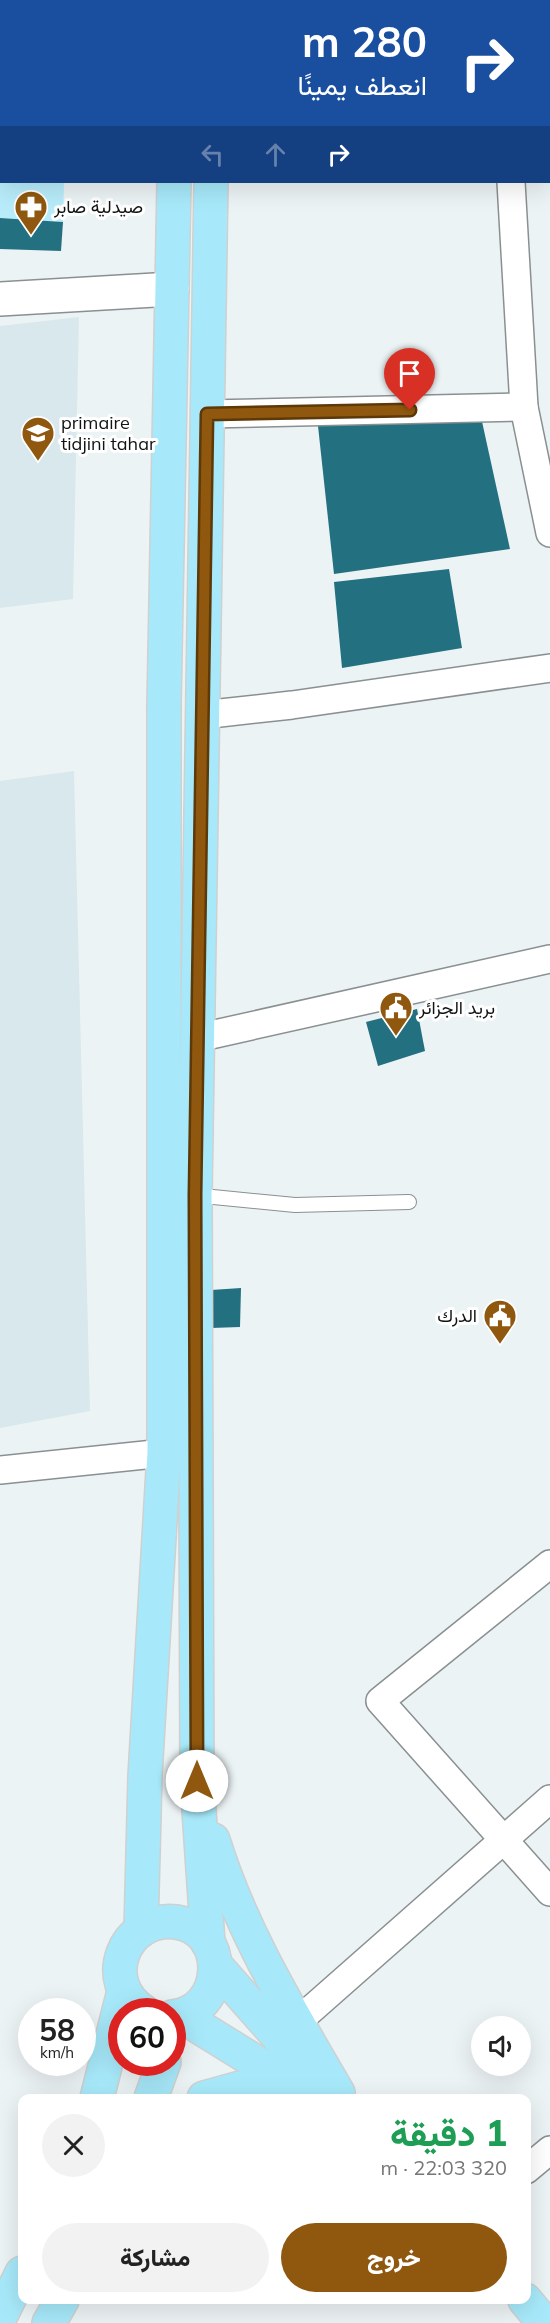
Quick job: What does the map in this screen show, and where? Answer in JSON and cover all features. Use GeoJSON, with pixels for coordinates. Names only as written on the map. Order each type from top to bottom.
{"type":"FeatureCollection","features":[{"type":"Feature","properties":{"kind":"main road"},"geometry":{"type":"LineString","coordinates":[[174,183],[164,705],[164,982],[180,1194],[197,1781],[215,1978],[206,1998],[186,2015]]}},
{"type":"Feature","properties":{"kind":"main road"},"geometry":{"type":"LineString","coordinates":[[141,1930],[145,1776],[180,1194],[197,1038],[211,183]]}},
{"type":"Feature","properties":{"kind":"main road"},"geometry":{"type":"LineString","coordinates":[[164,982],[197,983]]}},
{"type":"Feature","properties":{"kind":"main road"},"geometry":{"type":"LineString","coordinates":[[197,1781],[225,1876],[236,1904],[297,2022],[323,2094]]}},
{"type":"Feature","properties":{"kind":"main road"},"geometry":{"type":"LineString","coordinates":[[132,1998],[120,1980],[121,1957],[132,1937],[159,1922],[178,1922],[195,1930],[212,1955],[322,2094]]}},
{"type":"Feature","properties":{"kind":"main road"},"geometry":{"type":"LineString","coordinates":[[186,2026],[321,2094]]}},
{"type":"Feature","properties":{"kind":"main road"},"geometry":{"type":"LineString","coordinates":[[99,2094],[108,2069]]}},
{"type":"Feature","properties":{"kind":"main road"},"geometry":{"type":"LineString","coordinates":[[152,2094],[159,2076]]}},
{"type":"Feature","properties":{"kind":"main road"},"geometry":{"type":"LineString","coordinates":[[218,2094],[240,2088],[311,2094]]}},
{"type":"Feature","properties":{"kind":"main road"},"geometry":{"type":"LineString","coordinates":[[0,2317],[18,2281]]}},
{"type":"Feature","properties":{"kind":"main road"},"geometry":{"type":"LineString","coordinates":[[49,2323],[60,2304]]}},
{"type":"Feature","properties":{"kind":"main road"},"geometry":{"type":"LineString","coordinates":[[528,2304],[544,2323]]}},
{"type":"Feature","properties":{"kind":"street"},"geometry":{"type":"LineString","coordinates":[[510,183],[524,407],[550,533]]}},
{"type":"Feature","properties":{"kind":"street"},"geometry":{"type":"LineString","coordinates":[[0,299],[172,289]]}},
{"type":"Feature","properties":{"kind":"street"},"geometry":{"type":"LineString","coordinates":[[207,414],[524,407]]}},
{"type":"Feature","properties":{"kind":"street"},"geometry":{"type":"LineString","coordinates":[[202,715],[292,705],[550,668]]}},
{"type":"Feature","properties":{"kind":"street"},"geometry":{"type":"LineString","coordinates":[[197,1038],[550,959]]}},
{"type":"Feature","properties":{"kind":"street"},"geometry":{"type":"LineString","coordinates":[[0,1470],[164,1453]]}},
{"type":"Feature","properties":{"kind":"street"},"geometry":{"type":"LineString","coordinates":[[550,1564],[380,1701],[550,1892]]}},
{"type":"Feature","properties":{"kind":"street"},"geometry":{"type":"LineString","coordinates":[[297,2022],[550,1799]]}},
{"type":"Feature","properties":{"kind":"street"},"geometry":{"type":"LineString","coordinates":[[531,2166],[550,2150]]}},
{"type":"Feature","properties":{"kind":"lane"},"geometry":{"type":"LineString","coordinates":[[180,1194],[295,1205],[409,1202]]}},
{"type":"Feature","properties":{"kind":"shaded area"},"geometry":{"type":"Polygon","coordinates":[[[0,183],[64,183],[63,222],[0,218],[0,183]]]}},
{"type":"Feature","properties":{"kind":"shaded area","name":"primaire tidjini tahar"},"geometry":{"type":"Polygon","coordinates":[[[79,317],[73,599],[0,608],[0,326],[79,317]]]}},
{"type":"Feature","properties":{"kind":"shaded area"},"geometry":{"type":"Polygon","coordinates":[[[74,771],[90,1411],[0,1428],[0,781],[74,771]]]}},
{"type":"Feature","properties":{"kind":"building","name":"صيدلية صابر"},"geometry":{"type":"Polygon","coordinates":[[[0,218],[63,222],[61,251],[0,249],[0,218]]]}},
{"type":"Feature","properties":{"kind":"building"},"geometry":{"type":"Polygon","coordinates":[[[481,417],[510,549],[334,574],[318,426],[481,417]]]}},
{"type":"Feature","properties":{"kind":"building"},"geometry":{"type":"Polygon","coordinates":[[[449,569],[462,648],[342,668],[334,582],[449,569]]]}},
{"type":"Feature","properties":{"kind":"building","name":"بريد الجزائر"},"geometry":{"type":"Polygon","coordinates":[[[417,1009],[425,1051],[378,1066],[366,1022],[417,1009]]]}},
{"type":"Feature","properties":{"kind":"building"},"geometry":{"type":"Polygon","coordinates":[[[241,1288],[240,1327],[211,1328],[211,1290],[241,1288]]]}},
{"type":"Feature","properties":{"kind":"place","name":"صيدلية صابر"},"geometry":{"type":"Point","coordinates":[31,236]}},
{"type":"Feature","properties":{"kind":"place","name":"primaire tidjini tahar"},"geometry":{"type":"Point","coordinates":[38,462]}},
{"type":"Feature","properties":{"kind":"place","name":"بريد الجزائر"},"geometry":{"type":"Point","coordinates":[396,1037]}},
{"type":"Feature","properties":{"kind":"place","name":"الدرك"},"geometry":{"type":"Point","coordinates":[500,1345]}},
{"type":"Feature","properties":{"kind":"route"},"geometry":{"type":"LineString","coordinates":[[197,1781],[195,1195],[207,414],[410,410]]}}]}
